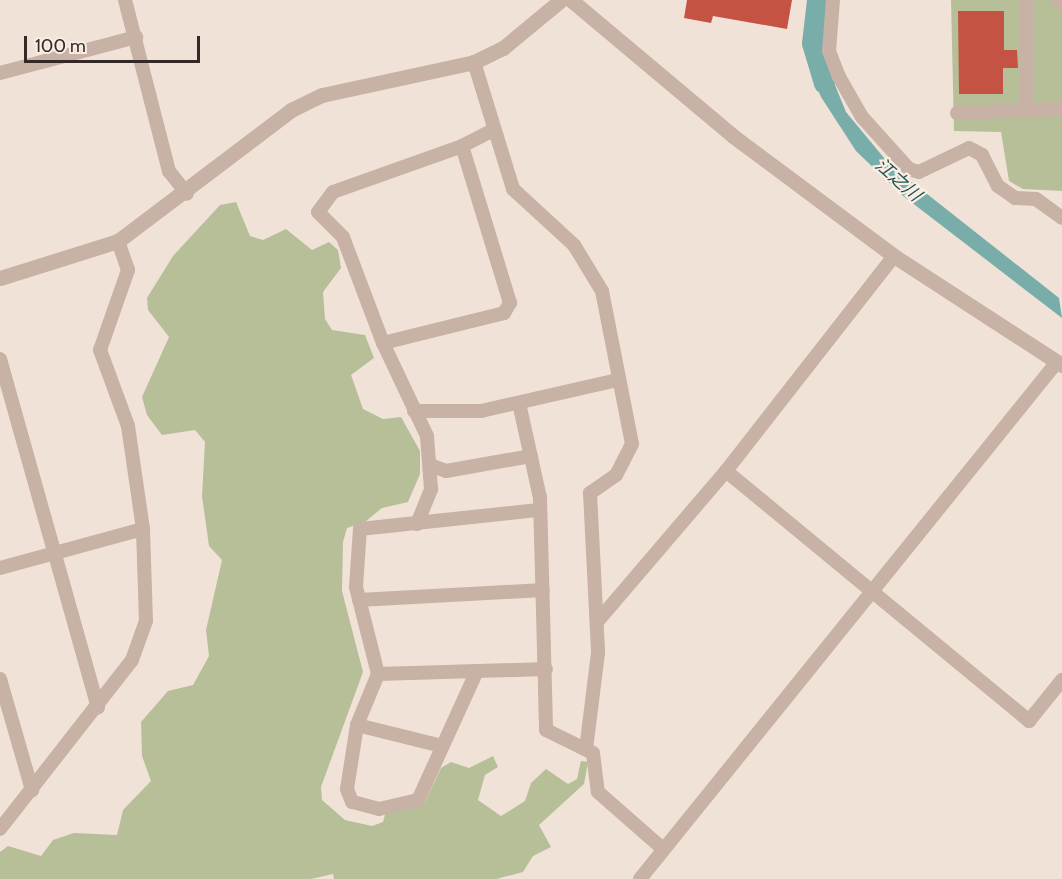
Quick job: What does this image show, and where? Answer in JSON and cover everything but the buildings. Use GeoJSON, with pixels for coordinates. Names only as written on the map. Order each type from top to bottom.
{"type":"FeatureCollection","features":[{"type":"Feature","properties":{"kind":"street"},"geometry":{"type":"LineString","coordinates":[[125,0],[169,171],[187,194]]}},
{"type":"Feature","properties":{"kind":"street"},"geometry":{"type":"LineString","coordinates":[[0,278],[118,241],[187,194],[291,110],[322,95],[474,62],[511,42],[561,0]]}},
{"type":"Feature","properties":{"kind":"street"},"geometry":{"type":"LineString","coordinates":[[832,0],[829,51],[838,75],[869,125],[909,169],[919,172],[969,148],[982,156],[998,186],[1015,198],[1036,199],[1062,218]]}},
{"type":"Feature","properties":{"kind":"street"},"geometry":{"type":"LineString","coordinates":[[1027,0],[1035,114]]}},
{"type":"Feature","properties":{"kind":"street"},"geometry":{"type":"LineString","coordinates":[[1058,0],[1062,3]]}},
{"type":"Feature","properties":{"kind":"street"},"geometry":{"type":"LineString","coordinates":[[579,3],[732,136],[894,256],[1060,359],[640,879]]}},
{"type":"Feature","properties":{"kind":"street"},"geometry":{"type":"LineString","coordinates":[[0,73],[136,36]]}},
{"type":"Feature","properties":{"kind":"street"},"geometry":{"type":"LineString","coordinates":[[474,62],[492,131],[513,189],[574,245],[602,291],[632,452],[616,475],[590,493],[597,622],[596,706],[586,749]]}},
{"type":"Feature","properties":{"kind":"street"},"geometry":{"type":"LineString","coordinates":[[957,113],[1035,114],[1062,109]]}},
{"type":"Feature","properties":{"kind":"street"},"geometry":{"type":"LineString","coordinates":[[417,524],[433,466],[414,411],[382,343],[343,237],[318,212],[319,206],[333,192],[462,146],[492,131]]}},
{"type":"Feature","properties":{"kind":"street"},"geometry":{"type":"LineString","coordinates":[[382,343],[504,313],[510,303],[462,146]]}},
{"type":"Feature","properties":{"kind":"street"},"geometry":{"type":"LineString","coordinates":[[0,829],[98,708],[132,660],[146,621],[143,530],[128,426],[100,350],[128,270],[118,241]]}},
{"type":"Feature","properties":{"kind":"street"},"geometry":{"type":"LineString","coordinates":[[597,622],[726,471],[894,256]]}},
{"type":"Feature","properties":{"kind":"street"},"geometry":{"type":"LineString","coordinates":[[0,359],[98,708]]}},
{"type":"Feature","properties":{"kind":"street"},"geometry":{"type":"LineString","coordinates":[[414,411],[482,411],[618,380]]}},
{"type":"Feature","properties":{"kind":"street"},"geometry":{"type":"LineString","coordinates":[[519,403],[531,456],[539,510],[546,669],[546,730],[586,749],[598,762],[598,792],[663,849]]}},
{"type":"Feature","properties":{"kind":"street"},"geometry":{"type":"LineString","coordinates":[[433,466],[446,471],[531,456]]}},
{"type":"Feature","properties":{"kind":"street"},"geometry":{"type":"LineString","coordinates":[[726,471],[1029,720],[1062,680]]}},
{"type":"Feature","properties":{"kind":"street"},"geometry":{"type":"LineString","coordinates":[[476,672],[418,800],[380,809],[352,802],[347,789],[357,726],[378,674],[359,600],[360,529],[539,510]]}},
{"type":"Feature","properties":{"kind":"street"},"geometry":{"type":"LineString","coordinates":[[0,568],[143,530]]}},
{"type":"Feature","properties":{"kind":"street"},"geometry":{"type":"LineString","coordinates":[[359,600],[543,590]]}},
{"type":"Feature","properties":{"kind":"street"},"geometry":{"type":"LineString","coordinates":[[378,674],[546,669]]}},
{"type":"Feature","properties":{"kind":"street"},"geometry":{"type":"LineString","coordinates":[[0,679],[32,790]]}},
{"type":"Feature","properties":{"kind":"street"},"geometry":{"type":"LineString","coordinates":[[357,726],[442,746]]}},
{"type":"Feature","properties":{"kind":"green space"},"geometry":{"type":"Polygon","coordinates":[[[951,0],[1062,0],[1062,191],[1023,189],[1009,181],[1001,132],[954,131],[951,0]]]}},
{"type":"Feature","properties":{"kind":"green space"},"geometry":{"type":"Polygon","coordinates":[[[236,202],[250,236],[263,240],[286,229],[312,250],[329,242],[338,250],[341,268],[323,292],[325,319],[332,330],[365,335],[374,358],[351,375],[363,409],[383,419],[401,417],[420,451],[420,474],[408,502],[382,508],[365,522],[347,528],[343,542],[342,591],[363,672],[321,787],[322,800],[345,820],[372,826],[383,822],[386,811],[424,804],[441,768],[451,762],[469,768],[493,756],[498,767],[485,775],[478,800],[501,816],[525,801],[531,783],[546,769],[568,784],[577,779],[581,761],[588,762],[584,784],[539,825],[551,847],[533,856],[523,872],[496,879],[334,879],[333,874],[311,879],[0,879],[0,852],[8,846],[41,856],[53,840],[74,833],[117,835],[123,810],[151,781],[142,756],[141,722],[168,691],[193,685],[209,656],[206,630],[222,560],[209,546],[202,496],[205,442],[195,430],[162,435],[147,415],[142,397],[169,337],[148,310],[147,298],[173,256],[220,205],[236,202]]]}},
{"type":"Feature","properties":{"kind":"water"},"geometry":{"type":"Polygon","coordinates":[[[808,0],[824,0],[821,48],[806,51],[808,0]]]}},
{"type":"Feature","properties":{"kind":"water"},"geometry":{"type":"Polygon","coordinates":[[[823,56],[846,112],[889,164],[1059,298],[1062,318],[902,195],[856,151],[821,97],[806,58],[823,56]]]}},
{"type":"Feature","properties":{"kind":"waterway","name":"江之川"},"geometry":{"type":"LineString","coordinates":[[817,0],[812,43],[824,83]]}}]}
